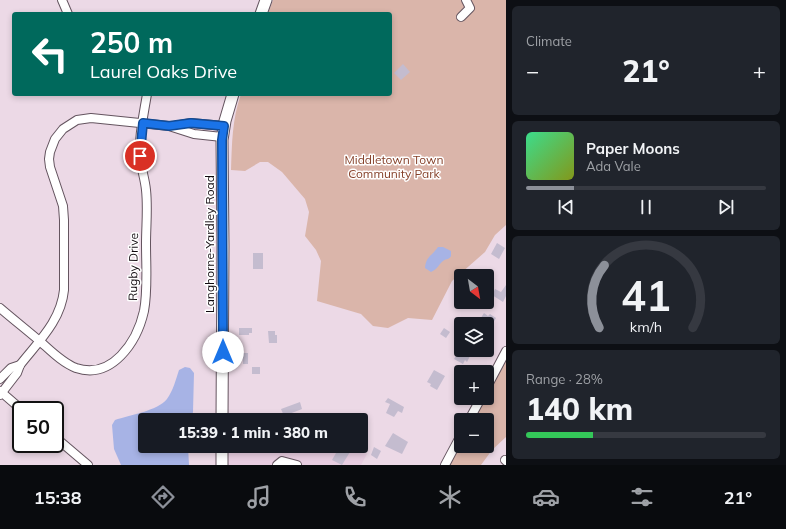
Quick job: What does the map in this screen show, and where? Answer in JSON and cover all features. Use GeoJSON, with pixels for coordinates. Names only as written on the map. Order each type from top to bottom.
{"type":"FeatureCollection","features":[{"type":"Feature","properties":{"kind":"main road"},"geometry":{"type":"LineString","coordinates":[[262,12],[266,0]]}},
{"type":"Feature","properties":{"kind":"main road","name":"Langhorne-Yardley Road"},"geometry":{"type":"LineString","coordinates":[[222,413],[222,138],[224,126],[233,96]]}},
{"type":"Feature","properties":{"kind":"main road"},"geometry":{"type":"LineString","coordinates":[[222,453],[222,465]]}},
{"type":"Feature","properties":{"kind":"street"},"geometry":{"type":"LineString","coordinates":[[62,0],[67,12]]}},
{"type":"Feature","properties":{"kind":"street"},"geometry":{"type":"LineString","coordinates":[[460,17],[470,8],[466,0]]}},
{"type":"Feature","properties":{"kind":"street","name":"Rugby Drive"},"geometry":{"type":"LineString","coordinates":[[0,308],[39,341],[74,367],[86,370],[97,370],[109,365],[122,356],[136,331],[144,311],[146,277],[146,192],[140,156],[147,96]]}},
{"type":"Feature","properties":{"kind":"street"},"geometry":{"type":"LineString","coordinates":[[12,402],[1,393],[18,373],[20,365],[56,319],[63,302],[64,220],[62,206],[49,159],[55,139],[69,124],[84,118],[102,118],[169,126],[194,134],[222,138]]}},
{"type":"Feature","properties":{"kind":"street"},"geometry":{"type":"LineString","coordinates":[[169,126],[191,123],[224,126]]}},
{"type":"Feature","properties":{"kind":"street"},"geometry":{"type":"LineString","coordinates":[[494,374],[506,351]]}},
{"type":"Feature","properties":{"kind":"street"},"geometry":{"type":"LineString","coordinates":[[0,379],[11,368],[20,365]]}},
{"type":"Feature","properties":{"kind":"street"},"geometry":{"type":"LineString","coordinates":[[64,445],[88,465]]}},
{"type":"Feature","properties":{"kind":"street"},"geometry":{"type":"LineString","coordinates":[[445,465],[454,448]]}},
{"type":"Feature","properties":{"kind":"street"},"geometry":{"type":"LineString","coordinates":[[277,465],[282,461],[297,465]]}},
{"type":"Feature","properties":{"kind":"shaded area"},"geometry":{"type":"Polygon","coordinates":[[[228,453],[367,454],[361,465],[227,465],[228,453]]]}},
{"type":"Feature","properties":{"kind":"green space","name":"Middletown Town Community Park"},"geometry":{"type":"Polygon","coordinates":[[[273,0],[506,0],[506,225],[495,235],[485,252],[466,269],[454,269],[454,279],[432,320],[408,318],[388,328],[373,326],[361,314],[317,301],[321,261],[316,250],[305,236],[309,212],[305,199],[282,172],[268,162],[260,162],[245,171],[231,170],[234,122],[240,96],[392,96],[392,12],[269,12],[273,0]]]}},
{"type":"Feature","properties":{"kind":"green space"},"geometry":{"type":"Polygon","coordinates":[[[506,358],[506,437],[494,448],[494,413],[476,413],[480,405],[494,405],[494,380],[506,358]]]}},
{"type":"Feature","properties":{"kind":"green space"},"geometry":{"type":"Polygon","coordinates":[[[455,453],[490,453],[481,465],[449,465],[455,453]]]}},
{"type":"Feature","properties":{"kind":"water"},"geometry":{"type":"Polygon","coordinates":[[[438,247],[443,247],[451,251],[451,256],[431,272],[425,268],[426,264],[428,258],[438,247]]]}},
{"type":"Feature","properties":{"kind":"water"},"geometry":{"type":"Polygon","coordinates":[[[185,367],[190,368],[194,373],[193,413],[140,413],[157,407],[167,399],[179,370],[185,367]]]}},
{"type":"Feature","properties":{"kind":"water"},"geometry":{"type":"Polygon","coordinates":[[[138,413],[138,453],[188,453],[189,465],[121,465],[114,449],[112,425],[115,420],[138,413]]]}},
{"type":"Feature","properties":{"kind":"building"},"geometry":{"type":"Polygon","coordinates":[[[403,64],[410,72],[401,80],[394,73],[403,64]]]}},
{"type":"Feature","properties":{"kind":"building"},"geometry":{"type":"Polygon","coordinates":[[[497,243],[505,248],[499,259],[491,254],[497,243]]]}},
{"type":"Feature","properties":{"kind":"building"},"geometry":{"type":"Polygon","coordinates":[[[253,253],[263,253],[263,269],[253,269],[253,253]]]}},
{"type":"Feature","properties":{"kind":"building"},"geometry":{"type":"Polygon","coordinates":[[[506,285],[506,296],[503,302],[494,296],[495,289],[501,292],[506,285]]]}},
{"type":"Feature","properties":{"kind":"building"},"geometry":{"type":"Polygon","coordinates":[[[484,313],[488,316],[490,314],[496,318],[494,321],[494,317],[481,317],[484,313]]]}},
{"type":"Feature","properties":{"kind":"building"},"geometry":{"type":"Polygon","coordinates":[[[239,328],[252,328],[252,333],[249,333],[249,335],[239,335],[239,328]]]}},
{"type":"Feature","properties":{"kind":"building"},"geometry":{"type":"Polygon","coordinates":[[[444,328],[450,332],[446,338],[440,334],[444,328]]]}},
{"type":"Feature","properties":{"kind":"building"},"geometry":{"type":"Polygon","coordinates":[[[268,331],[275,331],[275,335],[277,335],[277,343],[269,343],[268,331]]]}},
{"type":"Feature","properties":{"kind":"building"},"geometry":{"type":"Polygon","coordinates":[[[240,353],[248,353],[248,364],[243,364],[243,360],[240,361],[240,353]]]}},
{"type":"Feature","properties":{"kind":"building"},"geometry":{"type":"Polygon","coordinates":[[[455,357],[470,357],[467,362],[465,360],[463,364],[454,359],[455,357]]]}},
{"type":"Feature","properties":{"kind":"building"},"geometry":{"type":"Polygon","coordinates":[[[252,367],[260,367],[260,374],[252,374],[252,367]]]}},
{"type":"Feature","properties":{"kind":"building"},"geometry":{"type":"Polygon","coordinates":[[[434,370],[445,376],[437,390],[430,386],[431,384],[427,382],[434,370]]]}},
{"type":"Feature","properties":{"kind":"building"},"geometry":{"type":"Polygon","coordinates":[[[388,398],[404,407],[402,413],[398,411],[394,417],[386,413],[390,404],[385,402],[388,398]]]}},
{"type":"Feature","properties":{"kind":"building"},"geometry":{"type":"Polygon","coordinates":[[[300,402],[302,409],[292,413],[283,413],[281,409],[300,402]]]}},
{"type":"Feature","properties":{"kind":"building"},"geometry":{"type":"Polygon","coordinates":[[[393,433],[408,442],[402,454],[385,446],[393,433]]]}},
{"type":"Feature","properties":{"kind":"building"},"geometry":{"type":"Polygon","coordinates":[[[374,447],[381,451],[377,459],[371,455],[374,447]]]}},
{"type":"Feature","properties":{"kind":"building"},"geometry":{"type":"Polygon","coordinates":[[[336,453],[349,453],[342,465],[332,460],[336,453]]]}},
{"type":"Feature","properties":{"kind":"route"},"geometry":{"type":"LineString","coordinates":[[140,156],[143,123],[169,126],[191,123],[224,126],[222,140],[223,352]]}}]}
